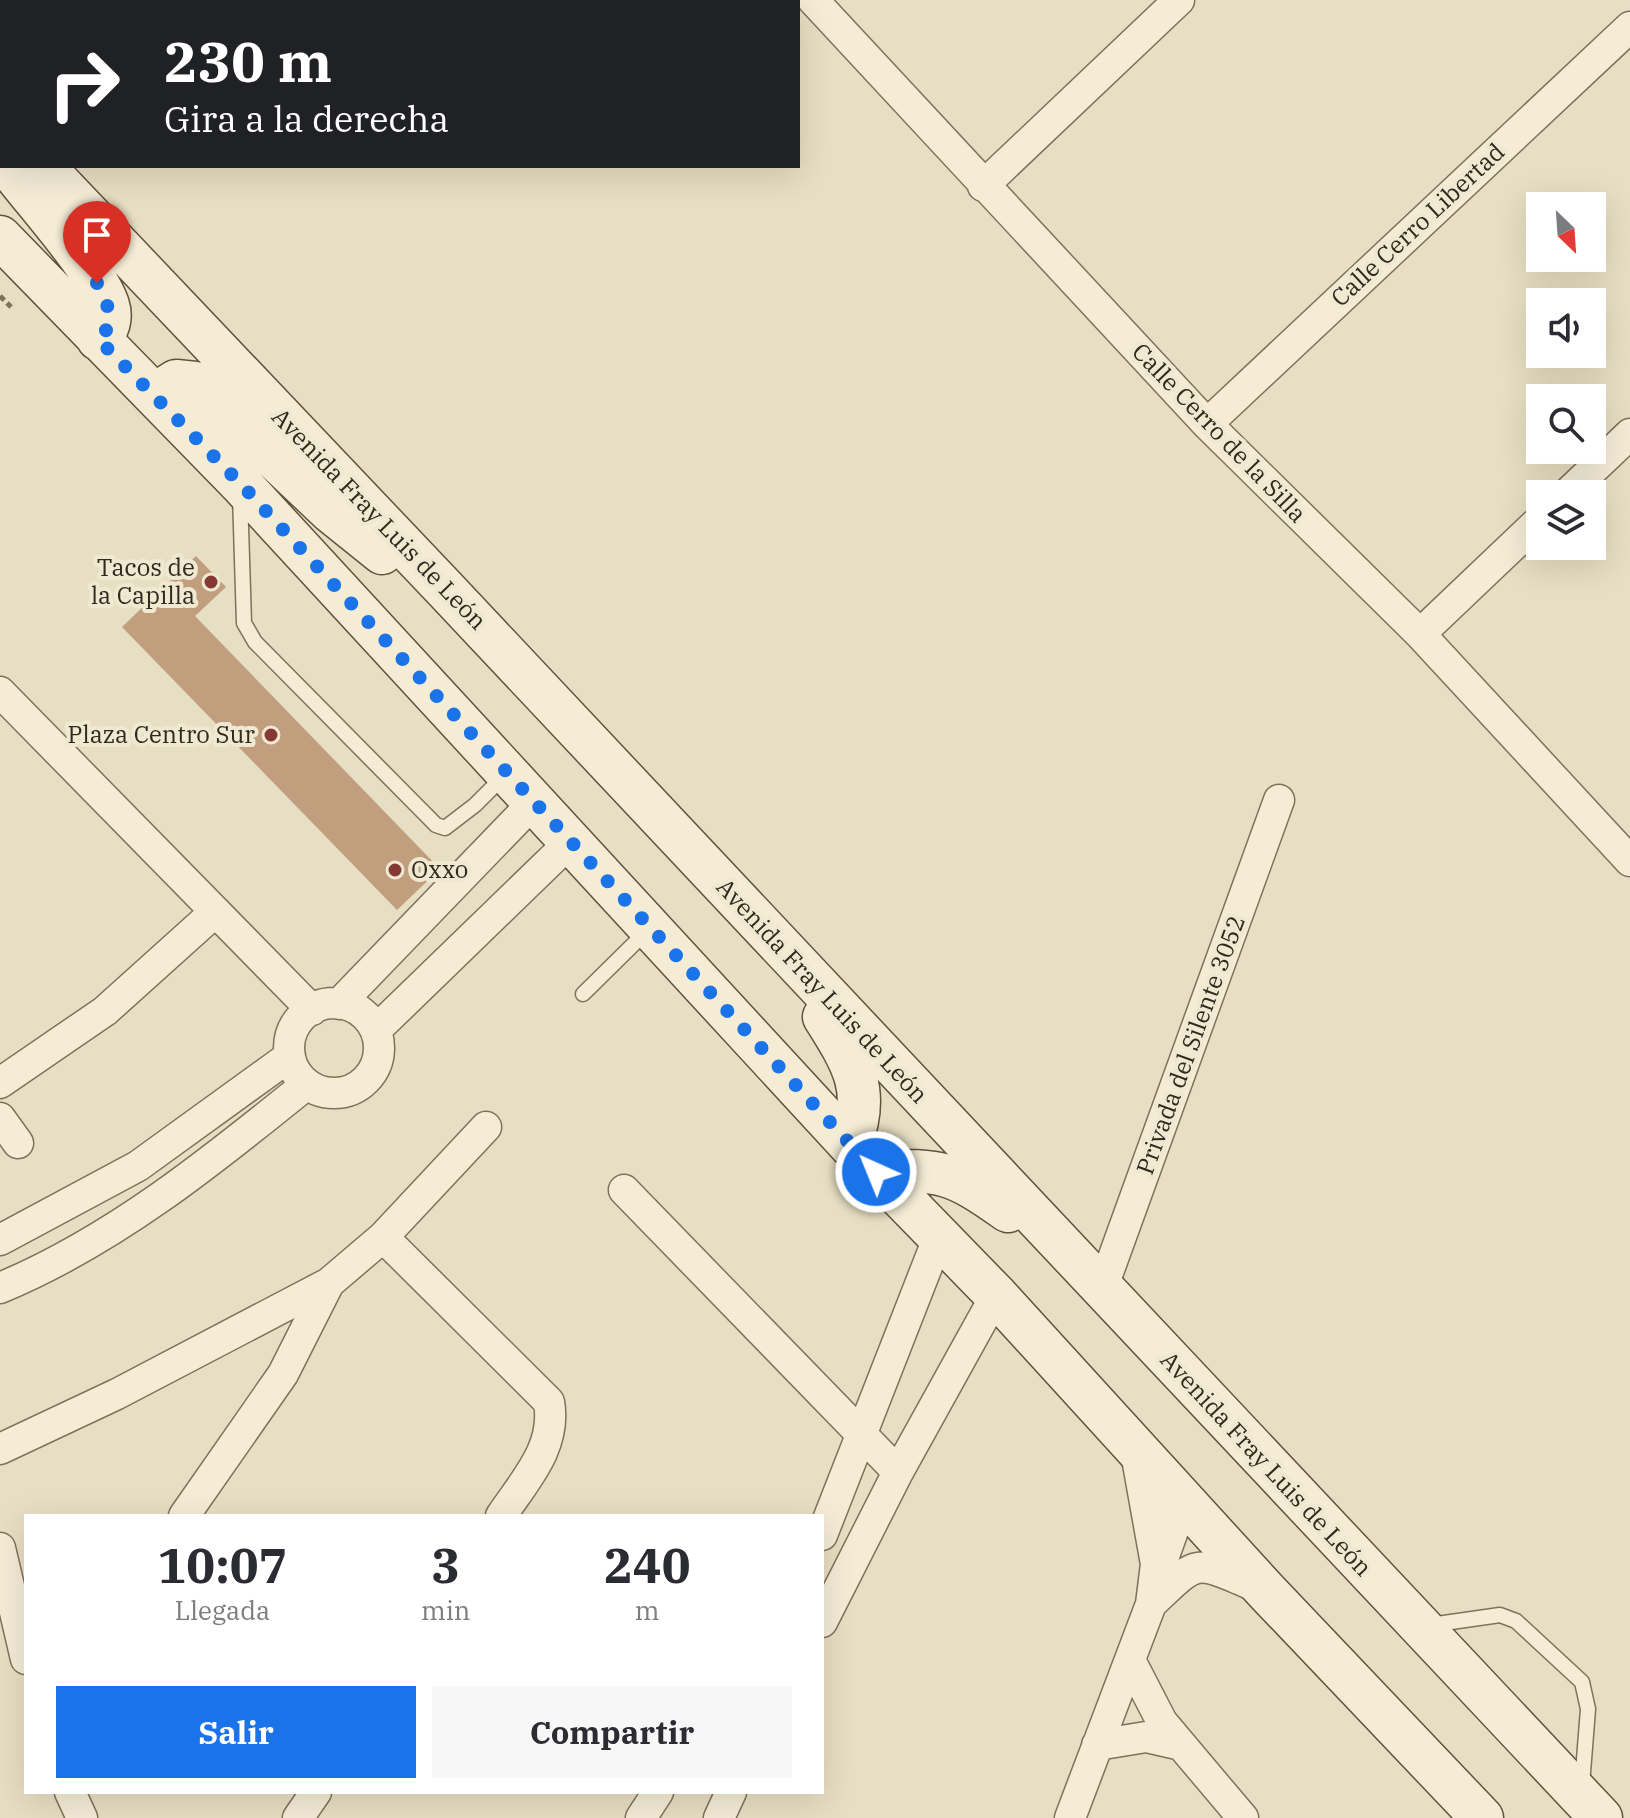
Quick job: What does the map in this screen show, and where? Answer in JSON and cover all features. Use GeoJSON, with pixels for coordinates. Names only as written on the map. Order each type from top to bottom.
{"type":"FeatureCollection","features":[{"type":"Feature","properties":{"kind":"main road"},"geometry":{"type":"LineString","coordinates":[[10,168],[97,283],[109,307],[109,324],[98,339]]}},
{"type":"Feature","properties":{"kind":"main road","name":"Avenida Fray Luis de León"},"geometry":{"type":"LineString","coordinates":[[45,168],[1591,1808]]}},
{"type":"Feature","properties":{"kind":"main road"},"geometry":{"type":"LineString","coordinates":[[0,237],[240,483],[863,1159],[996,1295],[1267,1592],[1482,1818]]}},
{"type":"Feature","properties":{"kind":"main road"},"geometry":{"type":"LineString","coordinates":[[154,395],[176,381],[195,383],[368,545],[445,589]]}},
{"type":"Feature","properties":{"kind":"main road"},"geometry":{"type":"LineString","coordinates":[[775,941],[850,1059],[861,1097],[858,1124],[863,1159]]}},
{"type":"Feature","properties":{"kind":"main road"},"geometry":{"type":"LineString","coordinates":[[863,1159],[928,1170],[968,1183],[1067,1253]]}},
{"type":"Feature","properties":{"kind":"street","name":"Calle Cerro de la Silla"},"geometry":{"type":"LineString","coordinates":[[813,0],[1207,424],[1420,634],[1625,846]]}},
{"type":"Feature","properties":{"kind":"street"},"geometry":{"type":"LineString","coordinates":[[983,186],[1179,0]]}},
{"type":"Feature","properties":{"kind":"street","name":"Calle Cerro Libertad"},"geometry":{"type":"LineString","coordinates":[[1207,424],[1630,27]]}},
{"type":"Feature","properties":{"kind":"street"},"geometry":{"type":"LineString","coordinates":[[1582,480],[1630,434]]}},
{"type":"Feature","properties":{"kind":"street"},"geometry":{"type":"LineString","coordinates":[[1420,634],[1526,533]]}},
{"type":"Feature","properties":{"kind":"street"},"geometry":{"type":"LineString","coordinates":[[3,700],[215,912],[325,1007],[361,1012],[376,1030],[380,1046],[378,1063],[369,1078],[355,1089],[339,1093],[322,1092],[307,1084],[296,1072],[290,1056],[293,1030],[325,1007],[521,788]]}},
{"type":"Feature","properties":{"kind":"street","name":"Privada del Silente 3052"},"geometry":{"type":"LineString","coordinates":[[1102,1289],[1279,800]]}},
{"type":"Feature","properties":{"kind":"street"},"geometry":{"type":"LineString","coordinates":[[376,1030],[570,842]]}},
{"type":"Feature","properties":{"kind":"street"},"geometry":{"type":"LineString","coordinates":[[0,1083],[105,1011],[215,912]]}},
{"type":"Feature","properties":{"kind":"street"},"geometry":{"type":"LineString","coordinates":[[0,1240],[138,1166],[290,1056]]}},
{"type":"Feature","properties":{"kind":"street"},"geometry":{"type":"LineString","coordinates":[[0,1288],[128,1218],[214,1160],[307,1084]]}},
{"type":"Feature","properties":{"kind":"street"},"geometry":{"type":"LineString","coordinates":[[0,1118],[18,1143]]}},
{"type":"Feature","properties":{"kind":"street"},"geometry":{"type":"LineString","coordinates":[[0,1449],[117,1394],[329,1283],[383,1237],[486,1127]]}},
{"type":"Feature","properties":{"kind":"street"},"geometry":{"type":"LineString","coordinates":[[624,1190],[860,1437],[898,1472]]}},
{"type":"Feature","properties":{"kind":"street"},"geometry":{"type":"LineString","coordinates":[[824,1530],[939,1236]]}},
{"type":"Feature","properties":{"kind":"street"},"geometry":{"type":"LineString","coordinates":[[383,1237],[549,1402],[553,1426],[538,1460],[502,1514]]}},
{"type":"Feature","properties":{"kind":"street"},"geometry":{"type":"LineString","coordinates":[[185,1514],[283,1374],[329,1283]]}},
{"type":"Feature","properties":{"kind":"street"},"geometry":{"type":"LineString","coordinates":[[824,1618],[898,1472],[996,1295]]}},
{"type":"Feature","properties":{"kind":"street"},"geometry":{"type":"LineString","coordinates":[[1070,1818],[1151,1604],[1156,1564],[1134,1445]]}},
{"type":"Feature","properties":{"kind":"street"},"geometry":{"type":"LineString","coordinates":[[1156,1564],[1164,1556],[1174,1528],[1170,1483]]}},
{"type":"Feature","properties":{"kind":"street"},"geometry":{"type":"LineString","coordinates":[[0,1548],[24,1650]]}},
{"type":"Feature","properties":{"kind":"street"},"geometry":{"type":"LineString","coordinates":[[1151,1604],[1189,1568],[1213,1568],[1267,1592]]}},
{"type":"Feature","properties":{"kind":"street"},"geometry":{"type":"LineString","coordinates":[[1131,1662],[1146,1695],[1181,1745],[1243,1818]]}},
{"type":"Feature","properties":{"kind":"street"},"geometry":{"type":"LineString","coordinates":[[1097,1745],[1146,1737],[1181,1745]]}},
{"type":"Feature","properties":{"kind":"street"},"geometry":{"type":"LineString","coordinates":[[71,1794],[82,1818]]}},
{"type":"Feature","properties":{"kind":"street"},"geometry":{"type":"LineString","coordinates":[[298,1818],[315,1794]]}},
{"type":"Feature","properties":{"kind":"street"},"geometry":{"type":"LineString","coordinates":[[641,1818],[657,1794]]}},
{"type":"Feature","properties":{"kind":"street"},"geometry":{"type":"LineString","coordinates":[[719,1818],[730,1794]]}},
{"type":"Feature","properties":{"kind":"lane"},"geometry":{"type":"LineString","coordinates":[[240,483],[244,623],[255,642],[436,825],[445,828],[475,805],[521,788]]}},
{"type":"Feature","properties":{"kind":"lane"},"geometry":{"type":"LineString","coordinates":[[583,994],[650,928]]}},
{"type":"Feature","properties":{"kind":"lane"},"geometry":{"type":"LineString","coordinates":[[1418,1626],[1500,1615],[1526,1627],[1582,1682],[1588,1709],[1591,1808]]}},
{"type":"Feature","properties":{"kind":"building"},"geometry":{"type":"Polygon","coordinates":[[[196,556],[226,587],[195,616],[440,869],[397,910],[122,627],[196,556]]]}},
{"type":"Feature","properties":{"kind":"place","name":"Tacos de la Capilla"},"geometry":{"type":"Point","coordinates":[211,582]}},
{"type":"Feature","properties":{"kind":"place","name":"Plaza Centro Sur"},"geometry":{"type":"Point","coordinates":[271,735]}},
{"type":"Feature","properties":{"kind":"place","name":"Oxxo"},"geometry":{"type":"Point","coordinates":[395,870]}},
{"type":"Feature","properties":{"kind":"route"},"geometry":{"type":"LineString","coordinates":[[97,283],[109,307],[109,324],[104,335],[98,339],[240,483],[876,1172]]}}]}
